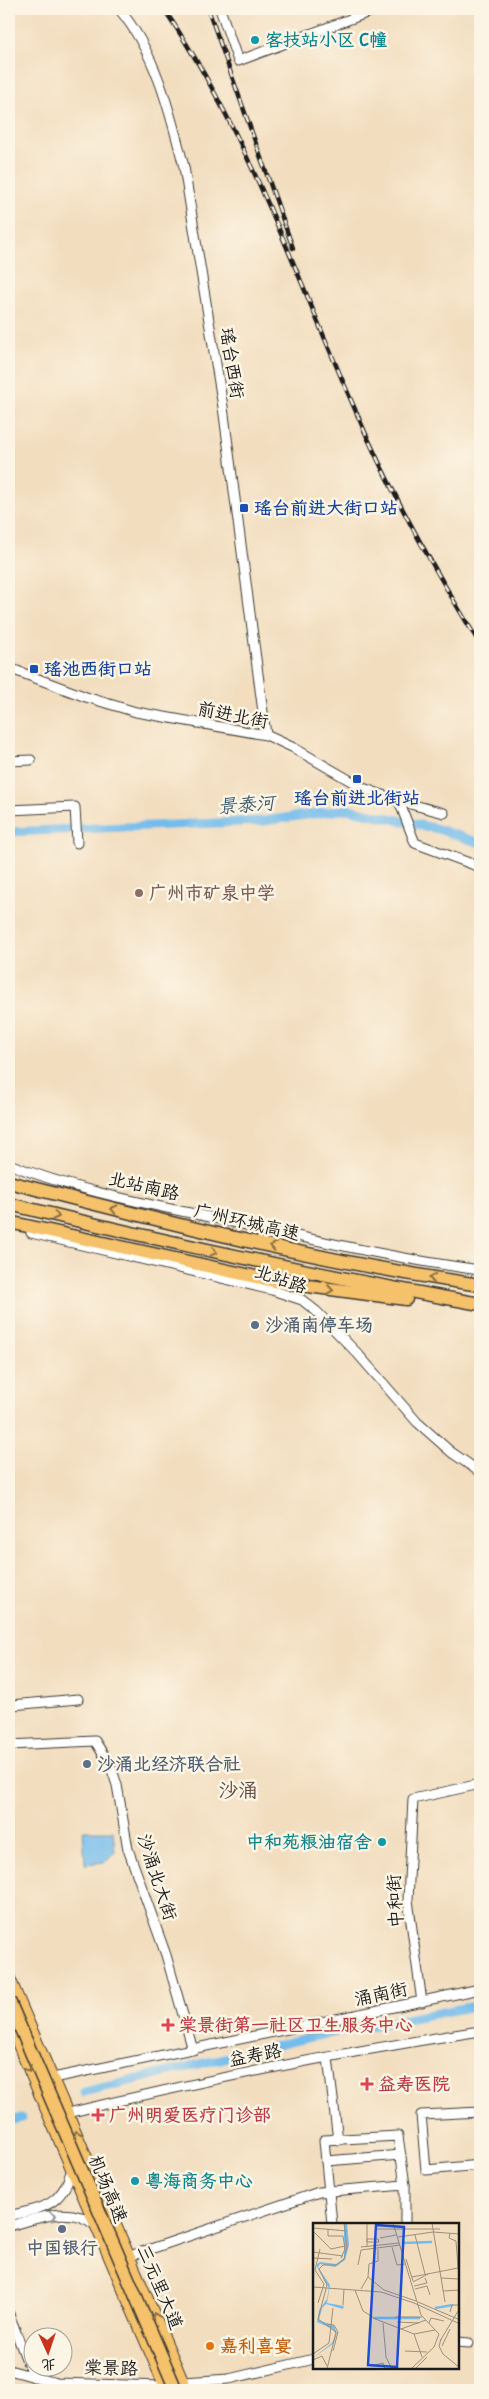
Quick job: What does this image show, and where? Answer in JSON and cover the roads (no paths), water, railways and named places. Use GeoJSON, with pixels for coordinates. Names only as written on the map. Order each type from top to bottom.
{"type":"FeatureCollection","features":[{"type":"Feature","properties":{"kind":"highway","name":"广州环城高速"},"geometry":{"type":"LineString","coordinates":[[9,1182],[241,1239],[404,1272],[480,1285]]}},
{"type":"Feature","properties":{"kind":"highway","name":"广州环城高速"},"geometry":{"type":"LineString","coordinates":[[9,1204],[235,1257],[480,1305]]}},
{"type":"Feature","properties":{"kind":"highway"},"geometry":{"type":"LineString","coordinates":[[9,1222],[278,1282],[352,1293],[480,1305]]}},
{"type":"Feature","properties":{"kind":"highway","name":"机场高速"},"geometry":{"type":"LineString","coordinates":[[9,2001],[175,2388]]}},
{"type":"Feature","properties":{"kind":"main road","name":"三元里大道"},"geometry":{"type":"LineString","coordinates":[[9,1976],[174,2360],[175,2388]]}},
{"type":"Feature","properties":{"kind":"main road","name":"三元里大道"},"geometry":{"type":"LineString","coordinates":[[9,2024],[156,2369],[175,2388]]}},
{"type":"Feature","properties":{"kind":"main road"},"geometry":{"type":"LineString","coordinates":[[156,2369],[166,2371],[171,2368],[174,2360]]}},
{"type":"Feature","properties":{"kind":"street","name":"瑶台西街"},"geometry":{"type":"LineString","coordinates":[[119,9],[138,34],[147,53],[175,132],[184,167],[223,407],[266,735]]}},
{"type":"Feature","properties":{"kind":"street"},"geometry":{"type":"LineString","coordinates":[[220,9],[238,61],[377,9]]}},
{"type":"Feature","properties":{"kind":"street","name":"前进北街"},"geometry":{"type":"LineString","coordinates":[[9,668],[86,697],[136,712],[266,735],[294,748],[350,783],[399,801],[444,813]]}},
{"type":"Feature","properties":{"kind":"street"},"geometry":{"type":"LineString","coordinates":[[9,761],[31,760]]}},
{"type":"Feature","properties":{"kind":"street"},"geometry":{"type":"LineString","coordinates":[[399,801],[415,843],[480,867]]}},
{"type":"Feature","properties":{"kind":"street"},"geometry":{"type":"LineString","coordinates":[[9,810],[75,807],[77,843]]}},
{"type":"Feature","properties":{"kind":"street","name":"北站南路"},"geometry":{"type":"LineString","coordinates":[[9,1164],[78,1187],[139,1202],[358,1249],[480,1270]]}},
{"type":"Feature","properties":{"kind":"street","name":"北站路"},"geometry":{"type":"LineString","coordinates":[[9,1228],[272,1290],[302,1300],[316,1310],[352,1347],[417,1422],[451,1452],[480,1472]]}},
{"type":"Feature","properties":{"kind":"street"},"geometry":{"type":"LineString","coordinates":[[9,1713],[12,1705],[78,1699]]}},
{"type":"Feature","properties":{"kind":"street","name":"沙涌北大街"},"geometry":{"type":"LineString","coordinates":[[9,1745],[95,1741],[111,1766],[117,1785],[128,1849],[166,1955],[193,2050]]}},
{"type":"Feature","properties":{"kind":"street","name":"中和街"},"geometry":{"type":"LineString","coordinates":[[422,2002],[408,1900],[413,1799],[480,1784]]}},
{"type":"Feature","properties":{"kind":"street","name":"涌南街"},"geometry":{"type":"LineString","coordinates":[[53,2078],[480,1989]]}},
{"type":"Feature","properties":{"kind":"street","name":"益寿路"},"geometry":{"type":"LineString","coordinates":[[68,2114],[165,2090],[480,2031]]}},
{"type":"Feature","properties":{"kind":"street"},"geometry":{"type":"LineString","coordinates":[[328,2058],[338,2140]]}},
{"type":"Feature","properties":{"kind":"street"},"geometry":{"type":"LineString","coordinates":[[480,2112],[421,2115],[426,2170],[480,2165]]}},
{"type":"Feature","properties":{"kind":"street"},"geometry":{"type":"LineString","coordinates":[[332,2223],[324,2140],[398,2136],[405,2185],[405,2223]]}},
{"type":"Feature","properties":{"kind":"street"},"geometry":{"type":"LineString","coordinates":[[326,2161],[401,2155]]}},
{"type":"Feature","properties":{"kind":"street"},"geometry":{"type":"LineString","coordinates":[[9,2216],[52,2203],[65,2190],[72,2172]]}},
{"type":"Feature","properties":{"kind":"street"},"geometry":{"type":"LineString","coordinates":[[130,2256],[319,2192],[405,2185]]}},
{"type":"Feature","properties":{"kind":"street"},"geometry":{"type":"LineString","coordinates":[[9,2226],[65,2214],[84,2217],[95,2225]]}},
{"type":"Feature","properties":{"kind":"street"},"geometry":{"type":"LineString","coordinates":[[9,2314],[33,2377]]}},
{"type":"Feature","properties":{"kind":"street"},"geometry":{"type":"LineString","coordinates":[[459,2342],[469,2343]]}},
{"type":"Feature","properties":{"kind":"street","name":"棠景路"},"geometry":{"type":"LineString","coordinates":[[9,2370],[57,2384],[175,2388],[229,2379],[313,2359]]}},
{"type":"Feature","properties":{"kind":"water"},"geometry":{"type":"Polygon","coordinates":[[[83,1831],[113,1831],[115,1851],[105,1862],[85,1864],[83,1831]]]}},
{"type":"Feature","properties":{"kind":"waterway","name":"景泰河"},"geometry":{"type":"LineString","coordinates":[[9,832],[264,821],[348,809],[438,829],[480,843]]}},
{"type":"Feature","properties":{"kind":"waterway"},"geometry":{"type":"LineString","coordinates":[[84,2092],[311,2037],[480,2005]]}},
{"type":"Feature","properties":{"kind":"waterway"},"geometry":{"type":"LineString","coordinates":[[9,2121],[21,2118]]}},
{"type":"Feature","properties":{"kind":"railway"},"geometry":{"type":"LineString","coordinates":[[164,9],[194,56],[245,153],[382,468],[445,587],[480,644]]}},
{"type":"Feature","properties":{"kind":"railway"},"geometry":{"type":"LineString","coordinates":[[208,9],[293,248]]}},
{"type":"Feature","properties":{"kind":"place","name":"客技站小区 C幢"},"geometry":{"type":"Point","coordinates":[255,40]}},
{"type":"Feature","properties":{"kind":"place","name":"瑶台前进大街口站"},"geometry":{"type":"Point","coordinates":[244,508]}},
{"type":"Feature","properties":{"kind":"place","name":"瑶池西街口站"},"geometry":{"type":"Point","coordinates":[34,669]}},
{"type":"Feature","properties":{"kind":"place","name":"瑶台前进北街站"},"geometry":{"type":"Point","coordinates":[357,779]}},
{"type":"Feature","properties":{"kind":"place","name":"广州市矿泉中学"},"geometry":{"type":"Point","coordinates":[139,893]}},
{"type":"Feature","properties":{"kind":"place","name":"沙涌南停车场"},"geometry":{"type":"Point","coordinates":[255,1325]}},
{"type":"Feature","properties":{"kind":"place","name":"沙涌北经济联合社"},"geometry":{"type":"Point","coordinates":[87,1764]}},
{"type":"Feature","properties":{"kind":"place","name":"中和苑粮油宿舍"},"geometry":{"type":"Point","coordinates":[382,1842]}},
{"type":"Feature","properties":{"kind":"place","name":"棠景街第一社区卫生服务中心"},"geometry":{"type":"Point","coordinates":[168,2025]}},
{"type":"Feature","properties":{"kind":"place","name":"益寿医院"},"geometry":{"type":"Point","coordinates":[367,2084]}},
{"type":"Feature","properties":{"kind":"place","name":"广州明爱医疗门诊部"},"geometry":{"type":"Point","coordinates":[98,2115]}},
{"type":"Feature","properties":{"kind":"place","name":"粤海商务中心"},"geometry":{"type":"Point","coordinates":[135,2181]}},
{"type":"Feature","properties":{"kind":"place","name":"中国银行"},"geometry":{"type":"Point","coordinates":[62,2229]}},
{"type":"Feature","properties":{"kind":"place","name":"嘉利喜宴"},"geometry":{"type":"Point","coordinates":[210,2346]}},
{"type":"Feature","properties":{"kind":"district","name":"沙涌"},"geometry":{"type":"Point","coordinates":[238,1790]}}]}
